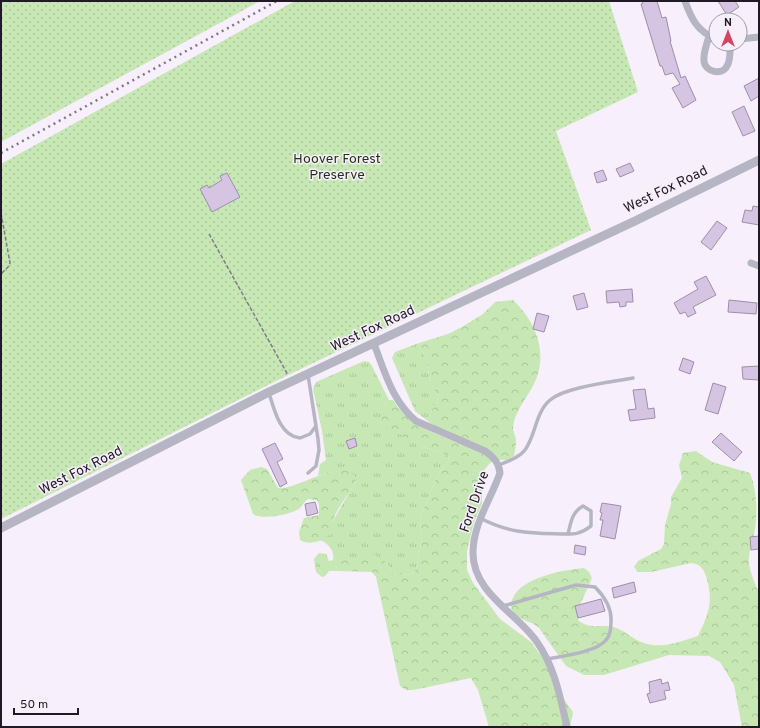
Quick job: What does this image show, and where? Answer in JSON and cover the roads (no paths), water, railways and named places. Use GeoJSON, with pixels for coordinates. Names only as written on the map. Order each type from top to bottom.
{"type":"FeatureCollection","features":[{"type":"Feature","properties":{"kind":"street"},"geometry":{"type":"LineString","coordinates":[[686,1],[694,22],[701,30],[708,34]]}},
{"type":"Feature","properties":{"kind":"street"},"geometry":{"type":"LineString","coordinates":[[748,38],[759,37]]}},
{"type":"Feature","properties":{"kind":"street"},"geometry":{"type":"LineString","coordinates":[[708,49],[704,58],[704,64],[715,72],[726,68],[729,64],[730,52]]}},
{"type":"Feature","properties":{"kind":"street","name":"West Fox Road"},"geometry":{"type":"LineString","coordinates":[[1,528],[269,392],[635,221],[759,160]]}},
{"type":"Feature","properties":{"kind":"street"},"geometry":{"type":"LineString","coordinates":[[751,263],[759,266]]}},
{"type":"Feature","properties":{"kind":"street","name":"Ford Drive"},"geometry":{"type":"LineString","coordinates":[[374,344],[392,390],[400,406],[407,413],[416,421],[486,451],[499,466],[500,473],[480,518],[476,532],[472,553],[475,571],[486,589],[536,640],[552,668],[559,687],[567,727]]}},
{"type":"Feature","properties":{"kind":"lane"},"geometry":{"type":"LineString","coordinates":[[308,374],[319,450],[318,461],[314,469],[308,473]]}},
{"type":"Feature","properties":{"kind":"lane"},"geometry":{"type":"LineString","coordinates":[[499,466],[516,457],[525,450],[541,411],[550,399],[573,390],[633,378]]}},
{"type":"Feature","properties":{"kind":"lane"},"geometry":{"type":"LineString","coordinates":[[269,392],[279,419],[288,433],[300,438],[310,434],[316,426]]}},
{"type":"Feature","properties":{"kind":"lane"},"geometry":{"type":"LineString","coordinates":[[480,518],[496,527],[512,531],[568,534],[581,533],[591,526],[591,511],[583,506],[578,509],[572,516],[568,534]]}},
{"type":"Feature","properties":{"kind":"lane"},"geometry":{"type":"LineString","coordinates":[[503,606],[576,585],[595,587],[602,595],[612,611],[610,631],[606,640],[594,648],[547,659]]}},
{"type":"Feature","properties":{"kind":"railway"},"geometry":{"type":"LineString","coordinates":[[1,153],[277,1]]}},
{"type":"Feature","properties":{"kind":"park label","name":"Hoover Forest Preserve"},"geometry":{"type":"Point","coordinates":[337,168]}}]}
